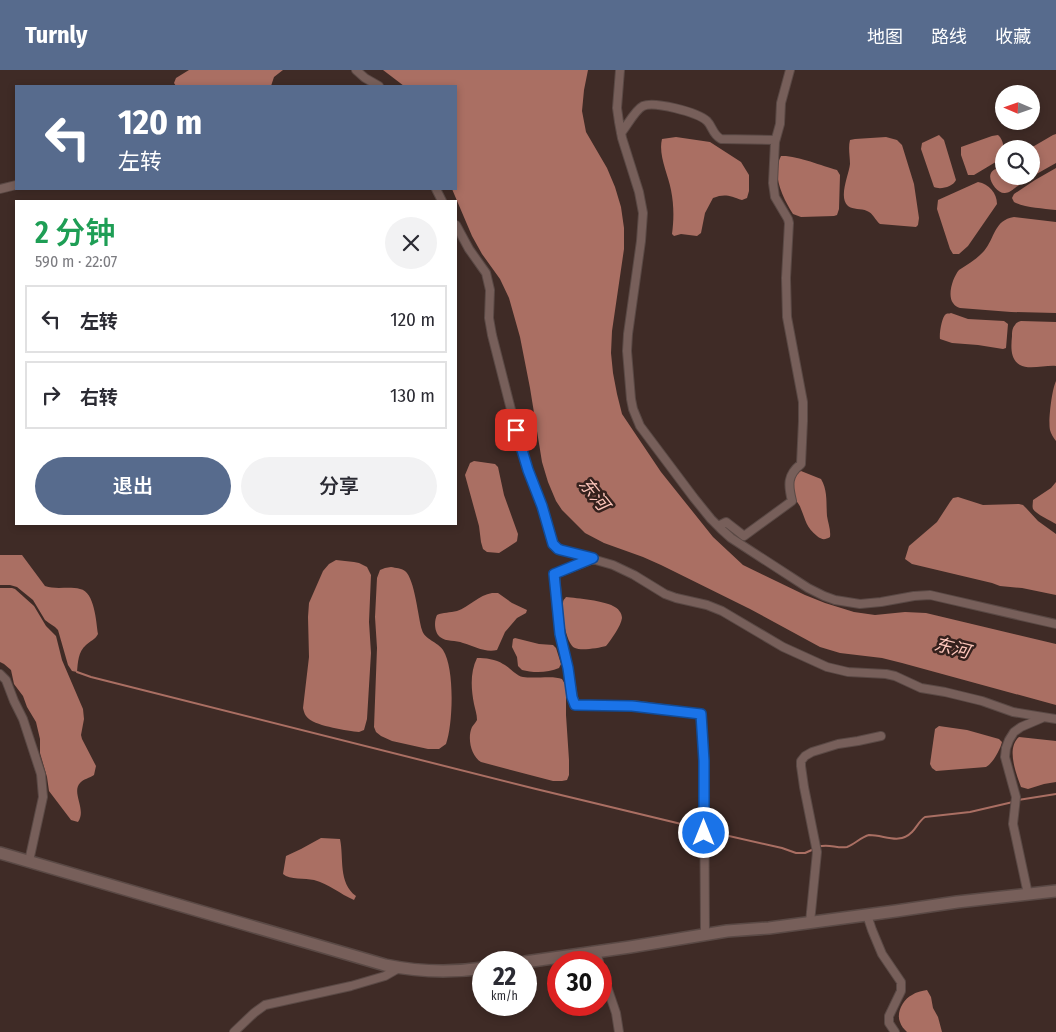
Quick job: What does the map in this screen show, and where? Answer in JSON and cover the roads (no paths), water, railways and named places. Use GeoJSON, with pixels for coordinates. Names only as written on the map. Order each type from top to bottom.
{"type":"FeatureCollection","features":[{"type":"Feature","properties":{"kind":"street"},"geometry":{"type":"LineString","coordinates":[[356,70],[377,85]]}},
{"type":"Feature","properties":{"kind":"street"},"geometry":{"type":"LineString","coordinates":[[620,70],[618,108],[621,133],[639,192],[643,213],[627,342],[629,385],[633,409],[646,434],[694,498],[731,538],[819,594],[835,600],[869,604],[930,595],[1056,624]]}},
{"type":"Feature","properties":{"kind":"street"},"geometry":{"type":"LineString","coordinates":[[718,526],[726,522],[744,536],[776,513],[792,501],[789,485],[790,476],[801,464],[803,402],[787,317],[786,278],[789,224],[774,190],[775,140],[780,124],[781,103],[790,70]]}},
{"type":"Feature","properties":{"kind":"street"},"geometry":{"type":"LineString","coordinates":[[621,133],[639,109],[645,105],[653,104],[685,110],[697,115],[706,121],[714,134],[721,139],[775,140]]}},
{"type":"Feature","properties":{"kind":"street"},"geometry":{"type":"LineString","coordinates":[[0,189],[15,185]]}},
{"type":"Feature","properties":{"kind":"street"},"geometry":{"type":"LineString","coordinates":[[457,228],[484,271],[489,284],[489,318],[492,335],[521,449],[542,506],[552,542],[558,549],[613,565],[670,596],[707,605],[722,611],[782,647],[827,667],[848,672],[896,676],[921,688],[982,701],[1013,712],[1056,719]]}},
{"type":"Feature","properties":{"kind":"street"},"geometry":{"type":"LineString","coordinates":[[593,558],[554,574],[560,634],[572,697],[575,705],[632,706],[701,714],[704,761],[705,934]]}},
{"type":"Feature","properties":{"kind":"street"},"geometry":{"type":"LineString","coordinates":[[0,674],[6,680],[23,718],[42,774],[43,797],[29,861]]}},
{"type":"Feature","properties":{"kind":"street"},"geometry":{"type":"LineString","coordinates":[[1028,894],[1014,824],[1016,801],[1005,756],[1006,748],[1017,729],[1044,717]]}},
{"type":"Feature","properties":{"kind":"street"},"geometry":{"type":"LineString","coordinates":[[810,922],[817,858],[804,787],[801,766],[802,758],[812,752],[838,744],[881,736]]}},
{"type":"Feature","properties":{"kind":"street"},"geometry":{"type":"LineString","coordinates":[[0,852],[385,965],[439,972],[472,970]]}},
{"type":"Feature","properties":{"kind":"street"},"geometry":{"type":"LineString","coordinates":[[612,954],[705,934],[769,928],[957,902],[1056,891]]}},
{"type":"Feature","properties":{"kind":"street"},"geometry":{"type":"LineString","coordinates":[[867,915],[882,954],[901,982],[900,991],[888,1016],[889,1023],[895,1032]]}},
{"type":"Feature","properties":{"kind":"street"},"geometry":{"type":"LineString","coordinates":[[234,1032],[265,1005],[351,986],[385,976],[399,968]]}},
{"type":"Feature","properties":{"kind":"street"},"geometry":{"type":"LineString","coordinates":[[612,1002],[619,1032]]}},
{"type":"Feature","properties":{"kind":"water"},"geometry":{"type":"Polygon","coordinates":[[[189,70],[283,70],[274,77],[271,85],[175,85],[174,83],[176,78],[189,70]]]}},
{"type":"Feature","properties":{"kind":"water","name":"东河"},"geometry":{"type":"Polygon","coordinates":[[[383,70],[588,70],[582,111],[586,132],[607,168],[615,187],[621,207],[624,228],[624,249],[612,331],[611,353],[613,373],[622,414],[661,472],[713,537],[743,565],[805,595],[854,612],[875,615],[905,612],[926,613],[1056,644],[1056,705],[882,658],[840,653],[820,647],[750,609],[661,565],[604,543],[585,533],[562,510],[548,482],[542,462],[520,337],[509,298],[500,279],[472,236],[452,190],[457,190],[457,85],[403,85],[383,70]]]}},
{"type":"Feature","properties":{"kind":"water"},"geometry":{"type":"Polygon","coordinates":[[[1056,134],[1056,163],[1040,172],[1040,143],[1056,134]]]}},
{"type":"Feature","properties":{"kind":"water"},"geometry":{"type":"Polygon","coordinates":[[[939,135],[944,140],[956,180],[949,186],[940,188],[934,187],[921,149],[922,143],[939,135]]]}},
{"type":"Feature","properties":{"kind":"water"},"geometry":{"type":"Polygon","coordinates":[[[998,135],[1002,140],[995,140],[995,162],[974,175],[968,175],[961,155],[961,147],[998,135]]]}},
{"type":"Feature","properties":{"kind":"water"},"geometry":{"type":"Polygon","coordinates":[[[676,137],[710,142],[741,162],[749,175],[747,198],[742,200],[724,195],[713,198],[705,213],[701,233],[697,236],[681,234],[674,236],[672,234],[673,201],[662,158],[661,145],[662,139],[676,137]]]}},
{"type":"Feature","properties":{"kind":"water"},"geometry":{"type":"Polygon","coordinates":[[[886,137],[897,140],[902,145],[914,184],[919,218],[916,227],[880,224],[869,212],[850,207],[845,202],[844,192],[850,164],[850,140],[886,137]]]}},
{"type":"Feature","properties":{"kind":"water"},"geometry":{"type":"Polygon","coordinates":[[[781,156],[801,159],[837,170],[840,175],[839,209],[837,215],[801,217],[793,214],[782,194],[778,178],[778,163],[781,156]]]}},
{"type":"Feature","properties":{"kind":"water"},"geometry":{"type":"Polygon","coordinates":[[[1056,168],[1056,210],[1029,207],[1014,202],[1012,198],[1014,194],[1028,185],[1040,185],[1040,177],[1056,168]]]}},
{"type":"Feature","properties":{"kind":"water"},"geometry":{"type":"Polygon","coordinates":[[[995,169],[995,185],[1020,185],[1009,192],[1002,193],[992,183],[990,176],[995,169]]]}},
{"type":"Feature","properties":{"kind":"water"},"geometry":{"type":"Polygon","coordinates":[[[978,182],[992,190],[996,196],[997,204],[968,246],[959,254],[953,254],[937,209],[938,200],[978,182]]]}},
{"type":"Feature","properties":{"kind":"water"},"geometry":{"type":"Polygon","coordinates":[[[1014,217],[1056,222],[1056,313],[1011,312],[960,308],[956,306],[951,300],[951,286],[957,273],[984,251],[1002,222],[1014,217]]]}},
{"type":"Feature","properties":{"kind":"water"},"geometry":{"type":"Polygon","coordinates":[[[951,313],[968,319],[1004,321],[1008,324],[1006,348],[952,343],[940,339],[943,318],[946,314],[951,313]]]}},
{"type":"Feature","properties":{"kind":"water"},"geometry":{"type":"Polygon","coordinates":[[[1021,321],[1056,322],[1056,366],[1028,367],[1020,365],[1014,359],[1011,348],[1012,330],[1016,323],[1021,321]]]}},
{"type":"Feature","properties":{"kind":"water"},"geometry":{"type":"Polygon","coordinates":[[[1056,381],[1056,441],[1051,433],[1050,413],[1056,381]]]}},
{"type":"Feature","properties":{"kind":"water"},"geometry":{"type":"Polygon","coordinates":[[[474,461],[495,464],[498,467],[504,495],[518,534],[516,542],[499,553],[487,552],[483,549],[481,542],[479,526],[465,475],[470,463],[474,461]]]}},
{"type":"Feature","properties":{"kind":"water"},"geometry":{"type":"Polygon","coordinates":[[[801,471],[821,479],[823,484],[826,493],[830,532],[830,537],[827,539],[820,538],[811,530],[793,495],[794,480],[801,471]]]}},
{"type":"Feature","properties":{"kind":"water"},"geometry":{"type":"Polygon","coordinates":[[[1056,482],[1056,524],[1033,509],[1033,500],[1051,488],[1056,482]]]}},
{"type":"Feature","properties":{"kind":"water"},"geometry":{"type":"Polygon","coordinates":[[[958,497],[983,505],[1023,505],[1038,521],[1056,534],[1056,595],[1022,588],[1000,586],[912,564],[905,559],[909,546],[937,522],[953,498],[958,497]]]}},
{"type":"Feature","properties":{"kind":"water"},"geometry":{"type":"Polygon","coordinates":[[[0,555],[22,555],[45,586],[80,589],[89,596],[94,608],[98,634],[81,651],[77,672],[72,671],[68,665],[58,630],[45,620],[33,600],[17,587],[0,585],[0,555]]]}},
{"type":"Feature","properties":{"kind":"water"},"geometry":{"type":"Polygon","coordinates":[[[336,560],[359,563],[367,567],[371,575],[369,622],[371,653],[367,719],[364,730],[359,732],[333,728],[313,722],[307,717],[303,708],[309,657],[309,603],[323,571],[336,560]]]}},
{"type":"Feature","properties":{"kind":"water"},"geometry":{"type":"Polygon","coordinates":[[[391,567],[403,570],[408,575],[414,590],[423,633],[441,647],[447,658],[452,697],[450,724],[446,744],[439,749],[428,749],[392,741],[381,736],[374,727],[377,578],[380,570],[391,567]]]}},
{"type":"Feature","properties":{"kind":"water"},"geometry":{"type":"Polygon","coordinates":[[[0,588],[15,589],[34,606],[46,626],[56,636],[62,660],[83,709],[84,719],[81,735],[96,766],[94,775],[81,782],[78,787],[81,812],[78,822],[71,820],[49,791],[40,753],[40,739],[36,722],[23,696],[14,684],[11,670],[0,662],[0,588]]]}},
{"type":"Feature","properties":{"kind":"water"},"geometry":{"type":"Polygon","coordinates":[[[492,593],[498,593],[512,603],[527,610],[505,632],[497,650],[484,650],[460,642],[445,640],[438,635],[435,626],[437,615],[457,611],[492,593]]]}},
{"type":"Feature","properties":{"kind":"water"},"geometry":{"type":"Polygon","coordinates":[[[566,597],[609,604],[619,611],[622,616],[621,621],[616,633],[606,646],[581,649],[575,648],[572,645],[569,641],[564,620],[563,602],[566,597]]]}},
{"type":"Feature","properties":{"kind":"water"},"geometry":{"type":"Polygon","coordinates":[[[513,639],[539,644],[553,645],[556,648],[561,664],[559,668],[540,672],[522,670],[518,666],[517,657],[512,647],[513,639]]]}},
{"type":"Feature","properties":{"kind":"water"},"geometry":{"type":"Polygon","coordinates":[[[477,658],[497,661],[523,677],[554,677],[562,679],[566,686],[569,760],[567,780],[553,781],[481,762],[475,756],[472,751],[470,736],[472,727],[477,720],[472,681],[473,669],[477,658]]]}},
{"type":"Feature","properties":{"kind":"water"},"geometry":{"type":"Polygon","coordinates":[[[939,726],[967,730],[999,739],[1002,742],[1000,749],[986,767],[936,771],[930,764],[935,729],[939,726]]]}},
{"type":"Feature","properties":{"kind":"water"},"geometry":{"type":"Polygon","coordinates":[[[1019,737],[1056,741],[1056,782],[1028,789],[1021,787],[1013,761],[1013,747],[1019,737]]]}},
{"type":"Feature","properties":{"kind":"water"},"geometry":{"type":"Polygon","coordinates":[[[321,838],[340,839],[344,877],[350,891],[356,896],[354,900],[319,882],[283,874],[286,856],[321,838]]]}},
{"type":"Feature","properties":{"kind":"water"},"geometry":{"type":"Polygon","coordinates":[[[927,990],[942,1032],[907,1032],[901,1025],[899,1018],[901,1007],[909,997],[917,992],[927,990]]]}},
{"type":"Feature","properties":{"kind":"waterway"},"geometry":{"type":"LineString","coordinates":[[77,672],[536,789],[702,829]]}},
{"type":"Feature","properties":{"kind":"waterway"},"geometry":{"type":"LineString","coordinates":[[1018,800],[1056,794]]}},
{"type":"Feature","properties":{"kind":"waterway"},"geometry":{"type":"LineString","coordinates":[[818,847],[847,847],[869,835],[902,838],[912,832],[925,817],[970,812],[1013,802]]}},
{"type":"Feature","properties":{"kind":"waterway"},"geometry":{"type":"LineString","coordinates":[[707,831],[796,853],[805,853],[814,849]]}}]}
